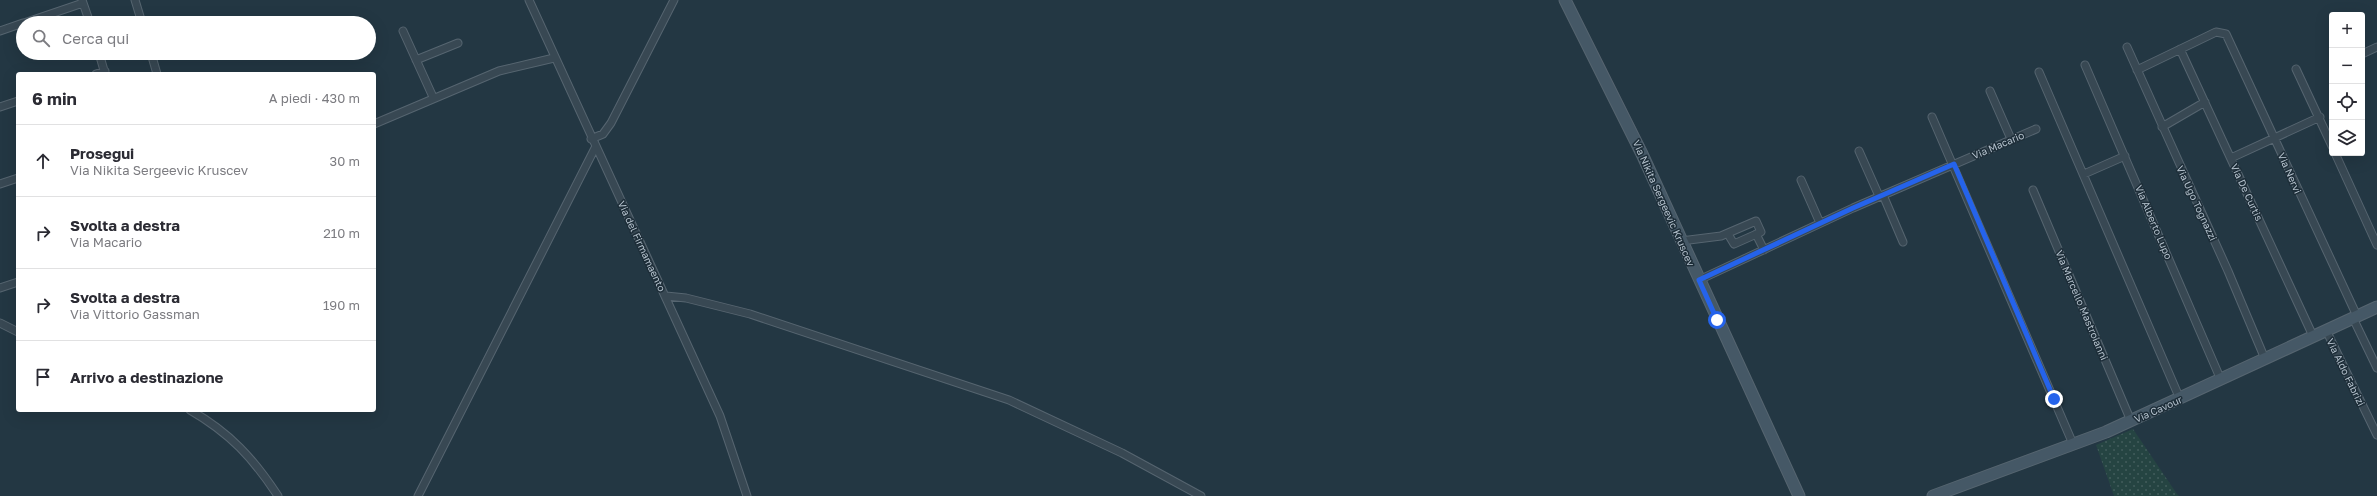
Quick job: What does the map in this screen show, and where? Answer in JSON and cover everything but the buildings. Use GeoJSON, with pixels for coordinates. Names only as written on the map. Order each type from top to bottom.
{"type":"FeatureCollection","features":[{"type":"Feature","properties":{"kind":"main road","name":"Via Nikita Sergeevic Kruscev"},"geometry":{"type":"LineString","coordinates":[[1565,0],[1614,95],[1800,496]]}},
{"type":"Feature","properties":{"kind":"main road","name":"Via Cavour"},"geometry":{"type":"LineString","coordinates":[[1933,496],[2131,421],[2377,307]]}},
{"type":"Feature","properties":{"kind":"street"},"geometry":{"type":"LineString","coordinates":[[135,0],[140,16]]}},
{"type":"Feature","properties":{"kind":"street","name":"Via del Firmamaento"},"geometry":{"type":"LineString","coordinates":[[529,0],[595,148],[666,296],[720,416],[747,496]]}},
{"type":"Feature","properties":{"kind":"street"},"geometry":{"type":"LineString","coordinates":[[592,139],[603,134],[611,123],[674,0]]}},
{"type":"Feature","properties":{"kind":"street"},"geometry":{"type":"LineString","coordinates":[[43,16],[83,2],[88,16]]}},
{"type":"Feature","properties":{"kind":"street"},"geometry":{"type":"LineString","coordinates":[[0,31],[16,25]]}},
{"type":"Feature","properties":{"kind":"street"},"geometry":{"type":"LineString","coordinates":[[403,31],[433,98]]}},
{"type":"Feature","properties":{"kind":"street","name":"Via Nervi"},"geometry":{"type":"LineString","coordinates":[[2180,49],[2216,32],[2222,31],[2226,34],[2275,138],[2377,368]]}},
{"type":"Feature","properties":{"kind":"street"},"geometry":{"type":"LineString","coordinates":[[416,60],[458,42]]}},
{"type":"Feature","properties":{"kind":"street","name":"Via Ugo Tognazzi"},"geometry":{"type":"LineString","coordinates":[[2127,47],[2228,271],[2265,359]]}},
{"type":"Feature","properties":{"kind":"street"},"geometry":{"type":"LineString","coordinates":[[2365,53],[2377,48]]}},
{"type":"Feature","properties":{"kind":"street"},"geometry":{"type":"LineString","coordinates":[[2137,70],[2180,49]]}},
{"type":"Feature","properties":{"kind":"street","name":"Via De Curtis"},"geometry":{"type":"LineString","coordinates":[[2180,49],[2313,336]]}},
{"type":"Feature","properties":{"kind":"street"},"geometry":{"type":"LineString","coordinates":[[376,123],[498,71],[554,58]]}},
{"type":"Feature","properties":{"kind":"street"},"geometry":{"type":"LineString","coordinates":[[101,60],[105,72]]}},
{"type":"Feature","properties":{"kind":"street"},"geometry":{"type":"LineString","coordinates":[[153,60],[156,72]]}},
{"type":"Feature","properties":{"kind":"street","name":"Via Alberto Lupo"},"geometry":{"type":"LineString","coordinates":[[2085,65],[2221,380]]}},
{"type":"Feature","properties":{"kind":"street"},"geometry":{"type":"LineString","coordinates":[[2296,69],[2329,139]]}},
{"type":"Feature","properties":{"kind":"street"},"geometry":{"type":"LineString","coordinates":[[2039,72],[2180,399]]}},
{"type":"Feature","properties":{"kind":"street"},"geometry":{"type":"LineString","coordinates":[[1990,91],[2011,139]]}},
{"type":"Feature","properties":{"kind":"street"},"geometry":{"type":"LineString","coordinates":[[0,107],[16,102]]}},
{"type":"Feature","properties":{"kind":"street"},"geometry":{"type":"LineString","coordinates":[[2162,126],[2205,102]]}},
{"type":"Feature","properties":{"kind":"street"},"geometry":{"type":"LineString","coordinates":[[1932,117],[1954,164],[2073,444]]}},
{"type":"Feature","properties":{"kind":"street"},"geometry":{"type":"LineString","coordinates":[[2231,158],[2320,117]]}},
{"type":"Feature","properties":{"kind":"street","name":"Via Macario"},"geometry":{"type":"LineString","coordinates":[[1699,280],[1820,223],[2036,129]]}},
{"type":"Feature","properties":{"kind":"street"},"geometry":{"type":"LineString","coordinates":[[418,496],[595,148]]}},
{"type":"Feature","properties":{"kind":"street"},"geometry":{"type":"LineString","coordinates":[[1859,152],[1903,242]]}},
{"type":"Feature","properties":{"kind":"street"},"geometry":{"type":"LineString","coordinates":[[2084,174],[2125,156]]}},
{"type":"Feature","properties":{"kind":"street"},"geometry":{"type":"LineString","coordinates":[[2336,156],[2377,245]]}},
{"type":"Feature","properties":{"kind":"street"},"geometry":{"type":"LineString","coordinates":[[0,184],[16,179]]}},
{"type":"Feature","properties":{"kind":"street"},"geometry":{"type":"LineString","coordinates":[[1801,180],[1820,223]]}},
{"type":"Feature","properties":{"kind":"street","name":"Via Marcello Mastroianni"},"geometry":{"type":"LineString","coordinates":[[2033,190],[2131,421]]}},
{"type":"Feature","properties":{"kind":"street"},"geometry":{"type":"LineString","coordinates":[[1681,241],[1713,238],[1728,234],[1756,221],[1761,232],[1734,244],[1728,234]]}},
{"type":"Feature","properties":{"kind":"street"},"geometry":{"type":"LineString","coordinates":[[1756,234],[1764,250]]}},
{"type":"Feature","properties":{"kind":"street"},"geometry":{"type":"LineString","coordinates":[[0,288],[16,283]]}},
{"type":"Feature","properties":{"kind":"street"},"geometry":{"type":"LineString","coordinates":[[666,296],[686,298],[750,314],[1009,400],[1122,453],[1201,496]]}},
{"type":"Feature","properties":{"kind":"street"},"geometry":{"type":"LineString","coordinates":[[0,323],[16,331]]}},
{"type":"Feature","properties":{"kind":"street","name":"Via Aldo Fabrizi"},"geometry":{"type":"LineString","coordinates":[[2326,330],[2377,435]]}},
{"type":"Feature","properties":{"kind":"street"},"geometry":{"type":"LineString","coordinates":[[193,412],[228,434],[249,455],[278,496]]}},
{"type":"Feature","properties":{"kind":"green space"},"geometry":{"type":"Polygon","coordinates":[[[2133,429],[2179,496],[2114,496],[2096,445],[2133,429]]]}},
{"type":"Feature","properties":{"kind":"route"},"geometry":{"type":"LineString","coordinates":[[1717,320],[1699,280],[1853,208],[1954,164],[2054,399]]}}]}
